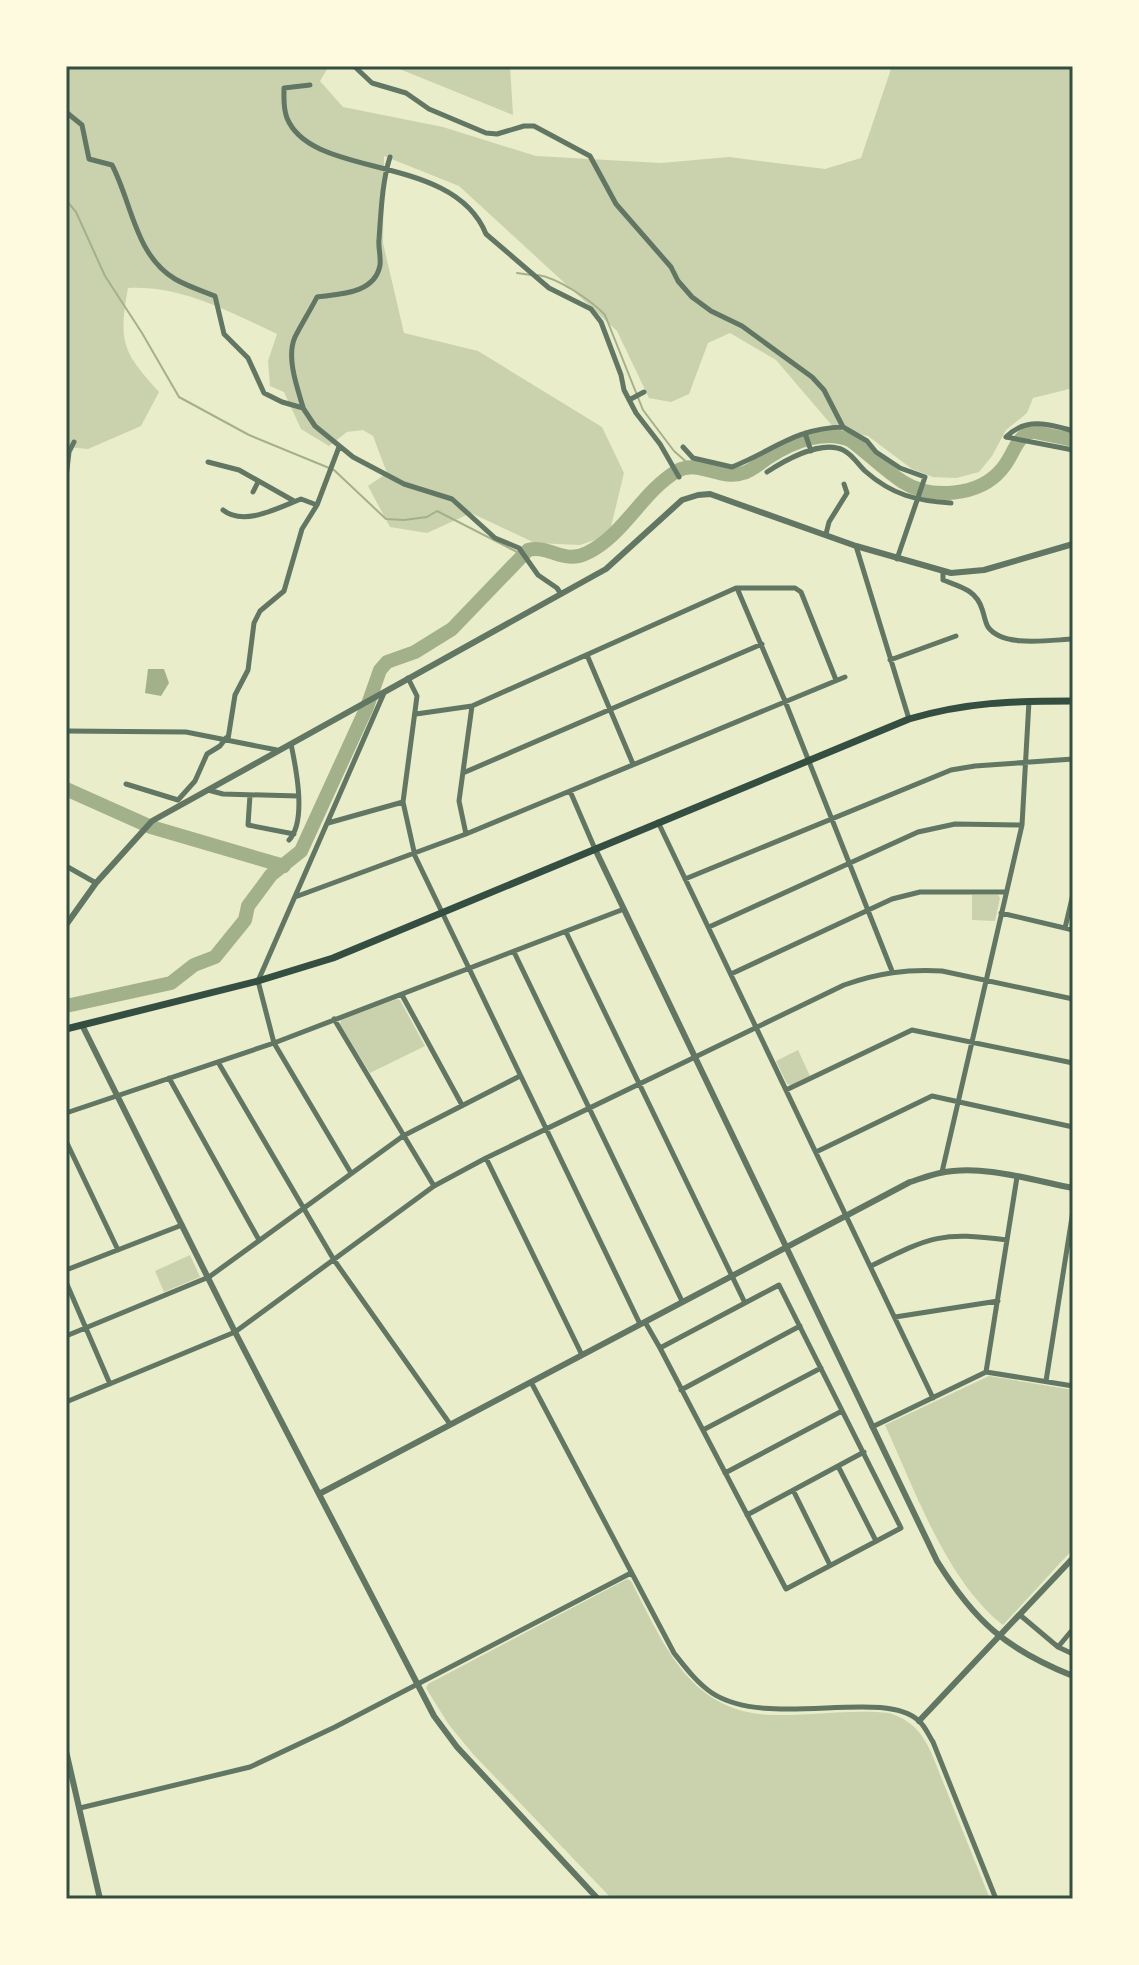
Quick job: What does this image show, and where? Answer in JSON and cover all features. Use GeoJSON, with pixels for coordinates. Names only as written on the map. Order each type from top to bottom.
{"type":"FeatureCollection","features":[{"type":"Feature","properties":{"kind":"main road"},"geometry":{"type":"LineString","coordinates":[[66,1029],[258,981],[333,958],[909,719],[959,706],[1073,701]]}},
{"type":"Feature","properties":{"kind":"street"},"geometry":{"type":"LineString","coordinates":[[354,66],[366,80],[406,93],[429,109],[463,125],[497,134],[534,126],[584,151],[595,162],[616,204],[671,267],[692,297],[711,311],[742,326],[812,377],[824,390],[843,427],[867,441],[876,452],[900,468],[925,477],[897,559]]}},
{"type":"Feature","properties":{"kind":"street"},"geometry":{"type":"LineString","coordinates":[[310,85],[284,88],[284,106],[296,132],[326,151],[386,171],[423,179],[456,197],[482,224],[486,234],[549,288],[591,309],[601,322],[629,400],[679,477]]}},
{"type":"Feature","properties":{"kind":"street"},"geometry":{"type":"LineString","coordinates":[[66,112],[82,125],[89,159],[112,165],[141,241],[153,260],[176,280],[215,296],[224,334],[248,358],[264,393],[303,408]]}},
{"type":"Feature","properties":{"kind":"street"},"geometry":{"type":"LineString","coordinates":[[390,157],[378,240],[380,266],[374,278],[353,292],[317,297],[293,340],[294,370],[303,408],[315,426],[339,447],[388,477],[452,499],[495,538],[519,548],[538,575],[561,594]]}},
{"type":"Feature","properties":{"kind":"street"},"geometry":{"type":"LineString","coordinates":[[629,400],[644,392]]}},
{"type":"Feature","properties":{"kind":"street"},"geometry":{"type":"LineString","coordinates":[[1073,431],[1036,423],[1024,425],[1006,437],[1073,450]]}},
{"type":"Feature","properties":{"kind":"street"},"geometry":{"type":"LineString","coordinates":[[683,447],[693,458],[732,467],[782,441],[805,433],[843,427]]}},
{"type":"Feature","properties":{"kind":"street"},"geometry":{"type":"LineString","coordinates":[[805,433],[811,451]]}},
{"type":"Feature","properties":{"kind":"street"},"geometry":{"type":"LineString","coordinates":[[66,478],[69,452],[74,442]]}},
{"type":"Feature","properties":{"kind":"street"},"geometry":{"type":"LineString","coordinates":[[179,802],[195,781],[207,754],[227,738],[235,695],[248,670],[254,623],[260,611],[284,591],[302,529],[317,505],[339,447]]}},
{"type":"Feature","properties":{"kind":"street"},"geometry":{"type":"LineString","coordinates":[[767,472],[811,451],[838,448],[878,481],[919,499],[951,503]]}},
{"type":"Feature","properties":{"kind":"street"},"geometry":{"type":"LineString","coordinates":[[208,462],[239,470],[295,501]]}},
{"type":"Feature","properties":{"kind":"street"},"geometry":{"type":"LineString","coordinates":[[253,492],[258,482]]}},
{"type":"Feature","properties":{"kind":"street"},"geometry":{"type":"LineString","coordinates":[[826,534],[829,522],[847,493],[844,484]]}},
{"type":"Feature","properties":{"kind":"street"},"geometry":{"type":"LineString","coordinates":[[351,1173],[274,1043],[258,981],[387,688],[606,569],[676,504],[698,495],[710,494],[856,546],[943,572],[984,570],[1073,544]]}},
{"type":"Feature","properties":{"kind":"street"},"geometry":{"type":"LineString","coordinates":[[223,510],[228,515],[265,516],[301,499],[317,505]]}},
{"type":"Feature","properties":{"kind":"street"},"geometry":{"type":"LineString","coordinates":[[856,546],[909,719]]}},
{"type":"Feature","properties":{"kind":"street"},"geometry":{"type":"LineString","coordinates":[[943,572],[943,580],[970,590],[979,601],[988,626],[996,633],[1013,641],[1073,639]]}},
{"type":"Feature","properties":{"kind":"street"},"geometry":{"type":"LineString","coordinates":[[736,588],[762,644],[892,971]]}},
{"type":"Feature","properties":{"kind":"street"},"geometry":{"type":"LineString","coordinates":[[416,714],[472,706],[736,588],[795,588],[801,592],[836,680]]}},
{"type":"Feature","properties":{"kind":"street"},"geometry":{"type":"LineString","coordinates":[[890,660],[956,636]]}},
{"type":"Feature","properties":{"kind":"street"},"geometry":{"type":"LineString","coordinates":[[463,773],[762,644]]}},
{"type":"Feature","properties":{"kind":"street"},"geometry":{"type":"LineString","coordinates":[[587,655],[633,764]]}},
{"type":"Feature","properties":{"kind":"street"},"geometry":{"type":"LineString","coordinates":[[295,897],[466,834],[845,677]]}},
{"type":"Feature","properties":{"kind":"street"},"geometry":{"type":"LineString","coordinates":[[408,678],[417,696],[403,802],[415,853],[520,1076],[642,1323],[660,1348],[786,1589],[901,1528],[779,1285],[660,1348]]}},
{"type":"Feature","properties":{"kind":"street"},"geometry":{"type":"LineString","coordinates":[[66,925],[96,883],[146,827],[179,802],[384,693]]}},
{"type":"Feature","properties":{"kind":"street"},"geometry":{"type":"LineString","coordinates":[[942,1172],[1022,825],[1029,701]]}},
{"type":"Feature","properties":{"kind":"street"},"geometry":{"type":"LineString","coordinates":[[466,834],[459,801],[472,706]]}},
{"type":"Feature","properties":{"kind":"street"},"geometry":{"type":"LineString","coordinates":[[66,731],[186,732],[277,750]]}},
{"type":"Feature","properties":{"kind":"street"},"geometry":{"type":"LineString","coordinates":[[289,840],[294,834],[299,813],[291,743]]}},
{"type":"Feature","properties":{"kind":"street"},"geometry":{"type":"LineString","coordinates":[[685,879],[951,770],[1073,759]]}},
{"type":"Feature","properties":{"kind":"street"},"geometry":{"type":"LineString","coordinates":[[126,784],[179,802]]}},
{"type":"Feature","properties":{"kind":"street"},"geometry":{"type":"LineString","coordinates":[[207,789],[223,794],[298,796]]}},
{"type":"Feature","properties":{"kind":"street"},"geometry":{"type":"LineString","coordinates":[[570,791],[937,1561],[956,1591],[999,1637],[1073,1676]]}},
{"type":"Feature","properties":{"kind":"street"},"geometry":{"type":"LineString","coordinates":[[250,795],[248,825],[294,834]]}},
{"type":"Feature","properties":{"kind":"street"},"geometry":{"type":"LineString","coordinates":[[327,824],[403,802]]}},
{"type":"Feature","properties":{"kind":"street"},"geometry":{"type":"LineString","coordinates":[[658,822],[933,1398]]}},
{"type":"Feature","properties":{"kind":"street"},"geometry":{"type":"LineString","coordinates":[[709,927],[918,832],[980,823],[1022,825]]}},
{"type":"Feature","properties":{"kind":"street"},"geometry":{"type":"LineString","coordinates":[[66,866],[96,883]]}},
{"type":"Feature","properties":{"kind":"street"},"geometry":{"type":"LineString","coordinates":[[731,974],[892,899],[920,892],[1006,892]]}},
{"type":"Feature","properties":{"kind":"street"},"geometry":{"type":"LineString","coordinates":[[1065,928],[1073,894]]}},
{"type":"Feature","properties":{"kind":"street"},"geometry":{"type":"LineString","coordinates":[[66,1113],[274,1043],[624,909]]}},
{"type":"Feature","properties":{"kind":"street"},"geometry":{"type":"LineString","coordinates":[[1001,913],[1073,930]]}},
{"type":"Feature","properties":{"kind":"street"},"geometry":{"type":"LineString","coordinates":[[566,932],[745,1303]]}},
{"type":"Feature","properties":{"kind":"street"},"geometry":{"type":"LineString","coordinates":[[514,952],[682,1301]]}},
{"type":"Feature","properties":{"kind":"street"},"geometry":{"type":"LineString","coordinates":[[66,1402],[235,1332],[434,1186],[844,985],[892,971],[942,971],[1073,999]]}},
{"type":"Feature","properties":{"kind":"street"},"geometry":{"type":"LineString","coordinates":[[402,995],[462,1105]]}},
{"type":"Feature","properties":{"kind":"street"},"geometry":{"type":"LineString","coordinates":[[334,1019],[434,1186]]}},
{"type":"Feature","properties":{"kind":"street"},"geometry":{"type":"LineString","coordinates":[[82,1025],[235,1332],[434,1716],[457,1747],[598,1899]]}},
{"type":"Feature","properties":{"kind":"street"},"geometry":{"type":"LineString","coordinates":[[786,1090],[912,1030],[1073,1063]]}},
{"type":"Feature","properties":{"kind":"street"},"geometry":{"type":"LineString","coordinates":[[217,1061],[334,1260],[450,1424]]}},
{"type":"Feature","properties":{"kind":"street"},"geometry":{"type":"LineString","coordinates":[[66,1336],[209,1277],[403,1136],[520,1076]]}},
{"type":"Feature","properties":{"kind":"street"},"geometry":{"type":"LineString","coordinates":[[169,1078],[259,1240]]}},
{"type":"Feature","properties":{"kind":"street"},"geometry":{"type":"LineString","coordinates":[[816,1152],[932,1096],[1073,1127]]}},
{"type":"Feature","properties":{"kind":"street"},"geometry":{"type":"LineString","coordinates":[[66,1141],[118,1250]]}},
{"type":"Feature","properties":{"kind":"street"},"geometry":{"type":"LineString","coordinates":[[486,1158],[582,1355]]}},
{"type":"Feature","properties":{"kind":"street"},"geometry":{"type":"LineString","coordinates":[[319,1494],[910,1182],[942,1172],[990,1172],[1073,1188]]}},
{"type":"Feature","properties":{"kind":"street"},"geometry":{"type":"LineString","coordinates":[[986,1372],[1017,1177]]}},
{"type":"Feature","properties":{"kind":"street"},"geometry":{"type":"LineString","coordinates":[[1046,1381],[1073,1211]]}},
{"type":"Feature","properties":{"kind":"street"},"geometry":{"type":"LineString","coordinates":[[66,1270],[182,1225]]}},
{"type":"Feature","properties":{"kind":"street"},"geometry":{"type":"LineString","coordinates":[[871,1266],[920,1241],[944,1235],[967,1234],[1007,1240]]}},
{"type":"Feature","properties":{"kind":"street"},"geometry":{"type":"LineString","coordinates":[[66,1282],[110,1384]]}},
{"type":"Feature","properties":{"kind":"street"},"geometry":{"type":"LineString","coordinates":[[895,1317],[998,1301]]}},
{"type":"Feature","properties":{"kind":"street"},"geometry":{"type":"LineString","coordinates":[[681,1390],[800,1326]]}},
{"type":"Feature","properties":{"kind":"street"},"geometry":{"type":"LineString","coordinates":[[703,1430],[821,1368]]}},
{"type":"Feature","properties":{"kind":"street"},"geometry":{"type":"LineString","coordinates":[[872,1427],[986,1372],[1073,1386]]}},
{"type":"Feature","properties":{"kind":"street"},"geometry":{"type":"LineString","coordinates":[[531,1382],[674,1653],[690,1674],[713,1694],[733,1703],[772,1711],[876,1708],[900,1711],[919,1721],[933,1742],[996,1899]]}},
{"type":"Feature","properties":{"kind":"street"},"geometry":{"type":"LineString","coordinates":[[725,1473],[842,1411]]}},
{"type":"Feature","properties":{"kind":"street"},"geometry":{"type":"LineString","coordinates":[[747,1515],[864,1452]]}},
{"type":"Feature","properties":{"kind":"street"},"geometry":{"type":"LineString","coordinates":[[838,1466],[876,1541]]}},
{"type":"Feature","properties":{"kind":"street"},"geometry":{"type":"LineString","coordinates":[[793,1490],[830,1565]]}},
{"type":"Feature","properties":{"kind":"street"},"geometry":{"type":"LineString","coordinates":[[919,1721],[1073,1558]]}},
{"type":"Feature","properties":{"kind":"street"},"geometry":{"type":"LineString","coordinates":[[80,1808],[250,1767],[417,1685],[631,1573]]}},
{"type":"Feature","properties":{"kind":"street"},"geometry":{"type":"LineString","coordinates":[[1020,1615],[1058,1647],[1073,1654]]}},
{"type":"Feature","properties":{"kind":"street"},"geometry":{"type":"LineString","coordinates":[[1058,1647],[1073,1629]]}},
{"type":"Feature","properties":{"kind":"street"},"geometry":{"type":"LineString","coordinates":[[66,1751],[100,1899]]}},
{"type":"Feature","properties":{"kind":"shaded area"},"geometry":{"type":"Polygon","coordinates":[[[66,66],[329,66],[320,81],[343,107],[443,127],[536,156],[661,163],[729,157],[825,169],[861,158],[892,66],[1073,66],[1073,388],[1033,398],[1027,413],[1006,430],[979,472],[956,478],[933,477],[912,469],[868,436],[835,429],[776,360],[730,333],[708,343],[689,394],[671,402],[649,398],[617,331],[459,186],[384,156],[383,243],[404,333],[478,351],[602,427],[624,473],[609,535],[580,545],[535,543],[471,513],[427,533],[390,527],[368,486],[387,473],[373,436],[363,430],[347,432],[329,446],[301,429],[284,392],[270,386],[268,361],[277,334],[205,302],[167,291],[128,288],[124,322],[126,346],[138,367],[159,392],[141,426],[88,449],[66,447],[66,66]]]}},
{"type":"Feature","properties":{"kind":"shaded area"},"geometry":{"type":"Polygon","coordinates":[[[394,66],[510,66],[513,115],[397,68],[394,66]]]}},
{"type":"Feature","properties":{"kind":"shaded area"},"geometry":{"type":"Polygon","coordinates":[[[148,669],[164,669],[169,683],[161,696],[145,693],[148,669]]]}},
{"type":"Feature","properties":{"kind":"shaded area"},"geometry":{"type":"Polygon","coordinates":[[[972,895],[998,895],[995,921],[972,920],[972,895]]]}},
{"type":"Feature","properties":{"kind":"shaded area"},"geometry":{"type":"Polygon","coordinates":[[[397,999],[425,1046],[370,1073],[340,1024],[341,1020],[397,999]]]}},
{"type":"Feature","properties":{"kind":"shaded area"},"geometry":{"type":"Polygon","coordinates":[[[798,1050],[810,1076],[787,1084],[776,1061],[798,1050]]]}},
{"type":"Feature","properties":{"kind":"shaded area"},"geometry":{"type":"Polygon","coordinates":[[[190,1255],[200,1277],[164,1292],[155,1271],[190,1255]]]}},
{"type":"Feature","properties":{"kind":"shaded area"},"geometry":{"type":"Polygon","coordinates":[[[989,1376],[1073,1390],[1073,1549],[1003,1625],[983,1607],[949,1559],[920,1505],[885,1425],[989,1376]]]}},
{"type":"Feature","properties":{"kind":"shaded area"},"geometry":{"type":"Polygon","coordinates":[[[627,1579],[631,1581],[668,1651],[683,1671],[720,1702],[744,1711],[773,1715],[889,1713],[914,1727],[931,1752],[990,1899],[612,1899],[473,1754],[449,1725],[426,1688],[428,1684],[627,1579]]]}},
{"type":"Feature","properties":{"kind":"waterway"},"geometry":{"type":"LineString","coordinates":[[66,200],[76,212],[105,276],[179,397],[249,435],[334,470],[386,519],[427,517],[437,511],[521,554]]}},
{"type":"Feature","properties":{"kind":"waterway"},"geometry":{"type":"LineString","coordinates":[[517,273],[531,275]]}},
{"type":"Feature","properties":{"kind":"waterway"},"geometry":{"type":"LineString","coordinates":[[538,275],[574,290],[605,315],[643,410],[674,451],[691,466]]}},
{"type":"Feature","properties":{"kind":"waterway"},"geometry":{"type":"LineString","coordinates":[[66,1006],[171,983],[194,965],[215,957],[245,920],[248,906],[271,875],[301,851],[367,707],[380,670],[387,662],[415,652],[452,629],[528,550],[570,557],[587,553],[612,536],[653,490],[677,471],[693,467],[735,475],[750,470],[788,446],[808,439],[830,436],[850,440],[903,482],[914,488],[941,493],[968,490],[992,479],[1005,465],[1020,439],[1030,431],[1073,440]]}},
{"type":"Feature","properties":{"kind":"waterway"},"geometry":{"type":"LineString","coordinates":[[66,789],[151,827],[284,866]]}}]}
